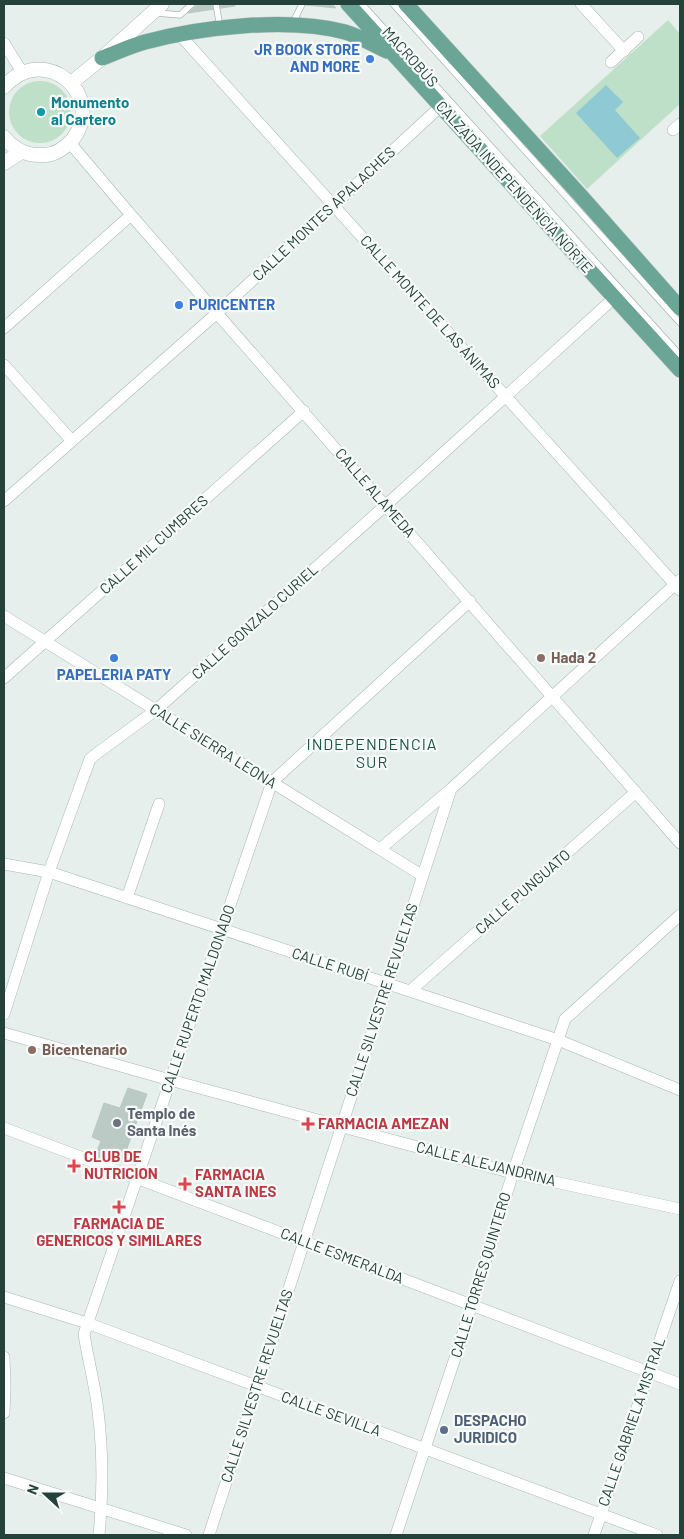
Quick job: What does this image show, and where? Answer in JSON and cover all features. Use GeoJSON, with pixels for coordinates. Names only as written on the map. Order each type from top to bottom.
{"type":"FeatureCollection","features":[{"type":"Feature","properties":{"kind":"main road","name":"CALZADA INDEPENDENCIA NORTE"},"geometry":{"type":"LineString","coordinates":[[348,4],[680,370]]}},
{"type":"Feature","properties":{"kind":"main road"},"geometry":{"type":"LineString","coordinates":[[406,4],[680,308]]}},
{"type":"Feature","properties":{"kind":"main road"},"geometry":{"type":"LineString","coordinates":[[102,58],[143,43],[180,34],[266,26],[306,26],[346,32],[391,53]]}},
{"type":"Feature","properties":{"kind":"street"},"geometry":{"type":"LineString","coordinates":[[581,4],[624,51]]}},
{"type":"Feature","properties":{"kind":"street"},"geometry":{"type":"LineString","coordinates":[[71,83],[102,58],[157,8]]}},
{"type":"Feature","properties":{"kind":"street","name":"CALLE MONTE DE LAS ÁNIMAS"},"geometry":{"type":"LineString","coordinates":[[180,34],[506,397],[679,585]]}},
{"type":"Feature","properties":{"kind":"street"},"geometry":{"type":"LineString","coordinates":[[611,62],[638,37]]}},
{"type":"Feature","properties":{"kind":"street"},"geometry":{"type":"LineString","coordinates":[[4,43],[22,72]]}},
{"type":"Feature","properties":{"kind":"street"},"geometry":{"type":"LineString","coordinates":[[4,87],[12,78],[22,72],[35,69],[48,70],[60,74],[71,83],[78,94],[82,119],[78,132],[70,142],[59,150],[47,155],[21,152],[4,137]]}},
{"type":"Feature","properties":{"kind":"street","name":"CALLE MONTES APALACHES"},"geometry":{"type":"LineString","coordinates":[[4,502],[217,313],[441,106]]}},
{"type":"Feature","properties":{"kind":"street","name":"CALLE ALAMEDA"},"geometry":{"type":"LineString","coordinates":[[70,142],[131,215],[680,843]]}},
{"type":"Feature","properties":{"kind":"street"},"geometry":{"type":"LineString","coordinates":[[4,163],[21,152]]}},
{"type":"Feature","properties":{"kind":"street"},"geometry":{"type":"LineString","coordinates":[[4,328],[131,215]]}},
{"type":"Feature","properties":{"kind":"street","name":"CALLE GONZALO CURIEL"},"geometry":{"type":"LineString","coordinates":[[4,1014],[49,872],[90,759],[156,710],[614,298]]}},
{"type":"Feature","properties":{"kind":"street"},"geometry":{"type":"LineString","coordinates":[[4,365],[72,441]]}},
{"type":"Feature","properties":{"kind":"street","name":"CALLE MIL CUMBRES"},"geometry":{"type":"LineString","coordinates":[[4,678],[304,411]]}},
{"type":"Feature","properties":{"kind":"street","name":"CALLE SILVESTRE REVUELTAS"},"geometry":{"type":"LineString","coordinates":[[209,1535],[451,789],[552,696],[679,585]]}},
{"type":"Feature","properties":{"kind":"street","name":"CALLE RUPERTO MALDONADO"},"geometry":{"type":"LineString","coordinates":[[99,1535],[102,1509],[102,1468],[98,1410],[84,1334],[272,782],[470,601]]}},
{"type":"Feature","properties":{"kind":"street","name":"CALLE SIERRA LEONA"},"geometry":{"type":"LineString","coordinates":[[4,616],[423,876]]}},
{"type":"Feature","properties":{"kind":"street"},"geometry":{"type":"LineString","coordinates":[[380,849],[451,789]]}},
{"type":"Feature","properties":{"kind":"street","name":"CALLE PUNGUATO"},"geometry":{"type":"LineString","coordinates":[[410,991],[636,792]]}},
{"type":"Feature","properties":{"kind":"street"},"geometry":{"type":"LineString","coordinates":[[127,898],[159,804]]}},
{"type":"Feature","properties":{"kind":"street","name":"CALLE RUBÍ"},"geometry":{"type":"LineString","coordinates":[[4,864],[49,872],[558,1040],[680,1090]]}},
{"type":"Feature","properties":{"kind":"street","name":"CALLE TORRES QUINTERO"},"geometry":{"type":"LineString","coordinates":[[396,1535],[565,1018],[680,915]]}},
{"type":"Feature","properties":{"kind":"street","name":"CALLE ALEJANDRINA"},"geometry":{"type":"LineString","coordinates":[[4,1033],[513,1173],[680,1209]]}},
{"type":"Feature","properties":{"kind":"street","name":"CALLE ESMERALDA"},"geometry":{"type":"LineString","coordinates":[[4,1128],[680,1384]]}},
{"type":"Feature","properties":{"kind":"street","name":"CALLE GABRIELA MISTRAL"},"geometry":{"type":"LineString","coordinates":[[594,1535],[650,1372],[676,1311],[680,1281]]}},
{"type":"Feature","properties":{"kind":"street","name":"CALLE SEVILLA"},"geometry":{"type":"LineString","coordinates":[[4,1297],[87,1323],[657,1535]]}},
{"type":"Feature","properties":{"kind":"street"},"geometry":{"type":"LineString","coordinates":[[4,1357],[4,1413]]}},
{"type":"Feature","properties":{"kind":"street"},"geometry":{"type":"LineString","coordinates":[[4,1478],[186,1535]]}},
{"type":"Feature","properties":{"kind":"lane"},"geometry":{"type":"LineString","coordinates":[[157,8],[180,15],[192,4]]}},
{"type":"Feature","properties":{"kind":"lane"},"geometry":{"type":"LineString","coordinates":[[216,4],[220,29]]}},
{"type":"Feature","properties":{"kind":"lane"},"geometry":{"type":"LineString","coordinates":[[292,26],[302,4]]}},
{"type":"Feature","properties":{"kind":"lane","name":"MACROBÚS"},"geometry":{"type":"LineString","coordinates":[[362,4],[680,355]]}},
{"type":"Feature","properties":{"kind":"lane","name":"MACROBÚS"},"geometry":{"type":"LineString","coordinates":[[393,4],[680,323]]}},
{"type":"Feature","properties":{"kind":"green space"},"geometry":{"type":"Polygon","coordinates":[[[668,20],[680,34],[680,104],[587,189],[540,136],[668,20]]]}},
{"type":"Feature","properties":{"kind":"green space"},"geometry":{"type":"Polygon","coordinates":[[[40,81],[52,84],[62,90],[68,100],[71,112],[68,124],[62,134],[52,140],[40,143],[28,140],[18,134],[12,124],[9,112],[12,100],[18,90],[28,84],[40,81]]]}},
{"type":"Feature","properties":{"kind":"water"},"geometry":{"type":"Polygon","coordinates":[[[606,85],[623,102],[615,110],[640,138],[617,158],[576,113],[606,85]]]}},
{"type":"Feature","properties":{"kind":"building"},"geometry":{"type":"Polygon","coordinates":[[[198,4],[235,4],[235,6],[188,13],[198,4]]]}},
{"type":"Feature","properties":{"kind":"building"},"geometry":{"type":"Polygon","coordinates":[[[295,4],[332,4],[336,8],[295,4]]]}},
{"type":"Feature","properties":{"kind":"building","name":"Templo de Santa Inés"},"geometry":{"type":"Polygon","coordinates":[[[128,1088],[147,1094],[122,1162],[105,1155],[102,1161],[94,1158],[101,1141],[92,1137],[104,1103],[120,1108],[128,1088]]]}},
{"type":"Feature","properties":{"kind":"place","name":"JR BOOK STORE AND MORE"},"geometry":{"type":"Point","coordinates":[370,59]}},
{"type":"Feature","properties":{"kind":"place","name":"Monumento al Cartero"},"geometry":{"type":"Point","coordinates":[41,112]}},
{"type":"Feature","properties":{"kind":"place","name":"PURICENTER"},"geometry":{"type":"Point","coordinates":[179,305]}},
{"type":"Feature","properties":{"kind":"place","name":"PAPELERIA PATY"},"geometry":{"type":"Point","coordinates":[114,658]}},
{"type":"Feature","properties":{"kind":"place","name":"Hada 2"},"geometry":{"type":"Point","coordinates":[541,658]}},
{"type":"Feature","properties":{"kind":"place","name":"Bicentenario"},"geometry":{"type":"Point","coordinates":[32,1050]}},
{"type":"Feature","properties":{"kind":"place","name":"Templo de Santa Inés"},"geometry":{"type":"Point","coordinates":[117,1123]}},
{"type":"Feature","properties":{"kind":"place","name":"FARMACIA AMEZAN"},"geometry":{"type":"Point","coordinates":[308,1124]}},
{"type":"Feature","properties":{"kind":"place","name":"CLUB DE NUTRICION"},"geometry":{"type":"Point","coordinates":[74,1166]}},
{"type":"Feature","properties":{"kind":"place","name":"FARMACIA SANTA INES"},"geometry":{"type":"Point","coordinates":[185,1184]}},
{"type":"Feature","properties":{"kind":"place","name":"FARMACIA DE GENERICOS Y SIMILARES"},"geometry":{"type":"Point","coordinates":[119,1207]}},
{"type":"Feature","properties":{"kind":"place","name":"DESPACHO JURIDICO"},"geometry":{"type":"Point","coordinates":[444,1430]}},
{"type":"Feature","properties":{"kind":"district","name":"INDEPENDENCIA SUR"},"geometry":{"type":"Point","coordinates":[372,753]}}]}
